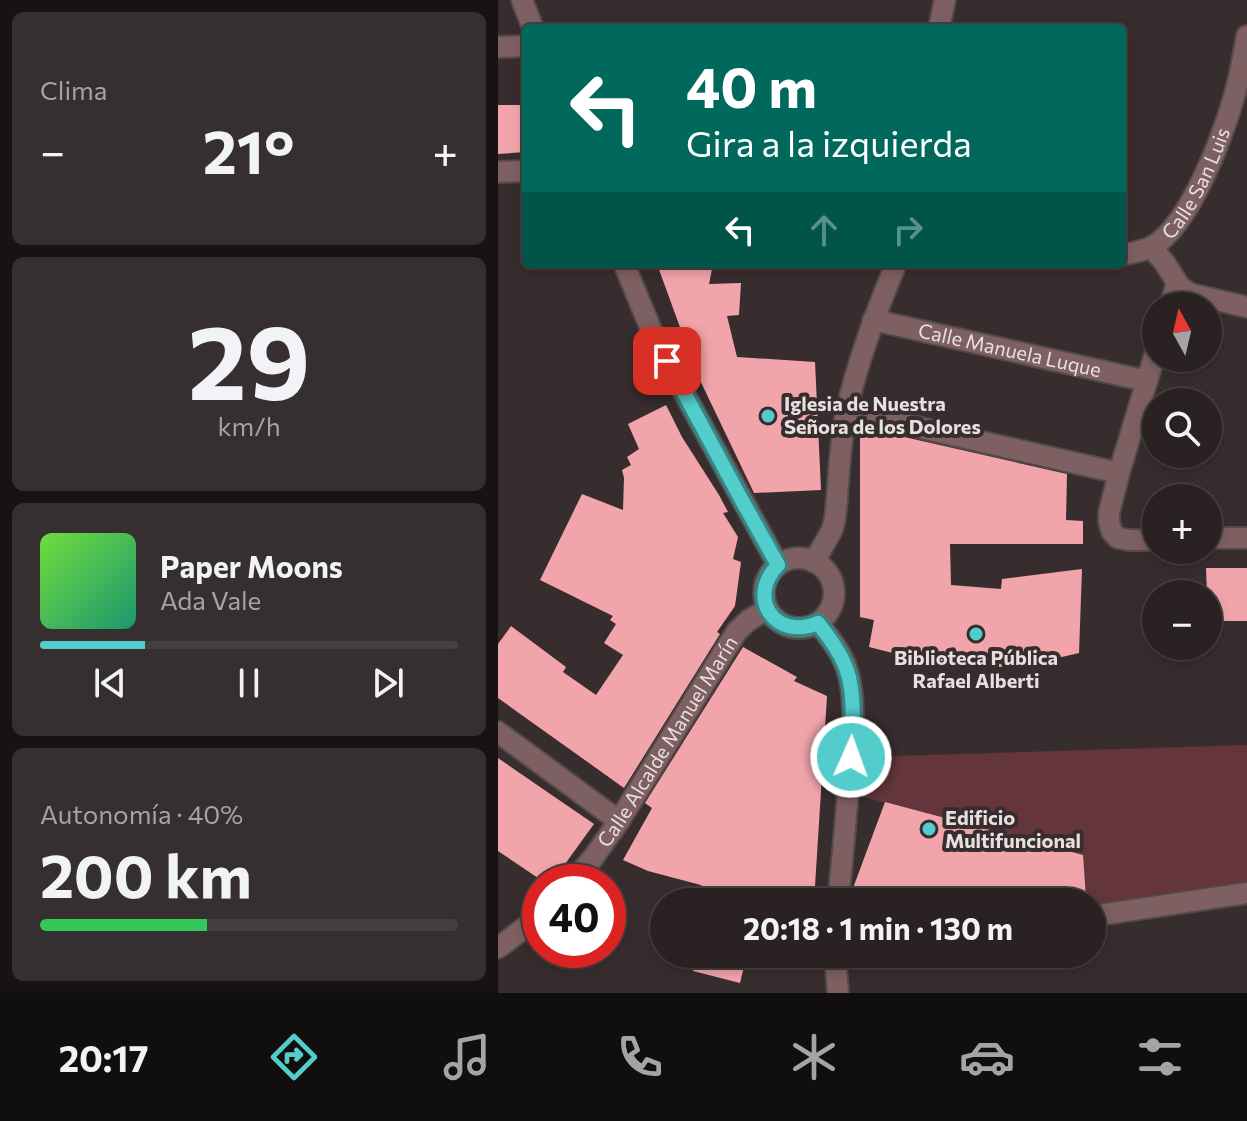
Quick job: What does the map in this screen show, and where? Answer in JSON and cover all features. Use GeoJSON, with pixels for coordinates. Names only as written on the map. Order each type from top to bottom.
{"type":"FeatureCollection","features":[{"type":"Feature","properties":{"kind":"street"},"geometry":{"type":"LineString","coordinates":[[522,0],[531,24]]}},
{"type":"Feature","properties":{"kind":"street"},"geometry":{"type":"LineString","coordinates":[[940,24],[945,0]]}},
{"type":"Feature","properties":{"kind":"street","name":"Calle San Luis"},"geometry":{"type":"LineString","coordinates":[[1126,254],[1151,247],[1167,234],[1197,189],[1223,131],[1235,94],[1247,36]]}},
{"type":"Feature","properties":{"kind":"street"},"geometry":{"type":"LineString","coordinates":[[498,47],[522,46]]}},
{"type":"Feature","properties":{"kind":"street"},"geometry":{"type":"LineString","coordinates":[[498,172],[522,171]]}},
{"type":"Feature","properties":{"kind":"street"},"geometry":{"type":"LineString","coordinates":[[1151,247],[1177,283],[1191,294],[1247,307]]}},
{"type":"Feature","properties":{"kind":"street"},"geometry":{"type":"LineString","coordinates":[[626,268],[655,339],[778,565]]}},
{"type":"Feature","properties":{"kind":"street"},"geometry":{"type":"LineString","coordinates":[[814,562],[835,519],[847,411],[873,320],[893,268]]}},
{"type":"Feature","properties":{"kind":"street"},"geometry":{"type":"LineString","coordinates":[[1174,292],[1177,283]]}},
{"type":"Feature","properties":{"kind":"street","name":"Calle Manuela Luque"},"geometry":{"type":"LineString","coordinates":[[873,320],[1147,381]]}},
{"type":"Feature","properties":{"kind":"street"},"geometry":{"type":"LineString","coordinates":[[1142,540],[1118,538],[1112,532],[1109,513],[1150,372]]}},
{"type":"Feature","properties":{"kind":"street"},"geometry":{"type":"LineString","coordinates":[[847,411],[1119,473]]}},
{"type":"Feature","properties":{"kind":"street"},"geometry":{"type":"LineString","coordinates":[[1222,538],[1247,538]]}},
{"type":"Feature","properties":{"kind":"street"},"geometry":{"type":"LineString","coordinates":[[796,558],[814,562],[830,576],[834,597],[826,616],[818,623],[799,629],[781,623],[764,600],[766,581],[778,565],[796,558]]}},
{"type":"Feature","properties":{"kind":"street","name":"Calle Alcalde Manuel Marín"},"geometry":{"type":"LineString","coordinates":[[588,864],[619,821],[737,631],[768,609]]}},
{"type":"Feature","properties":{"kind":"street"},"geometry":{"type":"LineString","coordinates":[[818,623],[845,664],[853,716],[839,888]]}},
{"type":"Feature","properties":{"kind":"street"},"geometry":{"type":"LineString","coordinates":[[498,732],[619,821]]}},
{"type":"Feature","properties":{"kind":"street"},"geometry":{"type":"LineString","coordinates":[[1106,914],[1247,893]]}},
{"type":"Feature","properties":{"kind":"street"},"geometry":{"type":"LineString","coordinates":[[498,948],[522,930]]}},
{"type":"Feature","properties":{"kind":"street"},"geometry":{"type":"LineString","coordinates":[[836,968],[838,993]]}},
{"type":"Feature","properties":{"kind":"shaded area"},"geometry":{"type":"Polygon","coordinates":[[[1247,745],[1247,883],[1106,904],[1106,888],[1086,888],[1082,855],[860,796],[862,757],[1247,745]]]}},
{"type":"Feature","properties":{"kind":"building"},"geometry":{"type":"Polygon","coordinates":[[[498,105],[522,105],[522,152],[498,154],[498,105]]]}},
{"type":"Feature","properties":{"kind":"building"},"geometry":{"type":"Polygon","coordinates":[[[658,268],[712,268],[709,284],[741,283],[739,315],[727,316],[737,357],[815,362],[821,490],[754,493],[697,374],[658,268]]]}},
{"type":"Feature","properties":{"kind":"building"},"geometry":{"type":"Polygon","coordinates":[[[666,405],[728,512],[723,513],[738,537],[733,559],[741,562],[735,606],[624,788],[498,698],[498,644],[511,626],[566,667],[563,672],[596,695],[623,655],[604,643],[616,624],[610,620],[613,616],[540,580],[582,494],[623,510],[622,470],[631,465],[627,457],[639,449],[628,424],[666,405]]]}},
{"type":"Feature","properties":{"kind":"building"},"geometry":{"type":"Polygon","coordinates":[[[860,427],[1067,474],[1066,520],[1083,521],[1083,544],[950,544],[951,585],[1001,589],[1002,579],[1082,569],[1079,653],[1023,666],[996,667],[929,662],[869,647],[874,620],[860,617],[860,427]]]}},
{"type":"Feature","properties":{"kind":"building"},"geometry":{"type":"Polygon","coordinates":[[[1206,568],[1247,568],[1247,621],[1222,621],[1222,580],[1206,580],[1206,568]]]}},
{"type":"Feature","properties":{"kind":"building"},"geometry":{"type":"Polygon","coordinates":[[[743,647],[797,677],[794,681],[827,696],[815,888],[709,888],[648,871],[623,860],[652,808],[645,803],[743,647]]]}},
{"type":"Feature","properties":{"kind":"building"},"geometry":{"type":"Polygon","coordinates":[[[498,758],[594,824],[565,864],[522,864],[522,867],[498,851],[498,758]]]}},
{"type":"Feature","properties":{"kind":"building","name":"Edificio Multifuncional"},"geometry":{"type":"Polygon","coordinates":[[[885,802],[1083,855],[1085,888],[853,888],[885,802]]]}},
{"type":"Feature","properties":{"kind":"building"},"geometry":{"type":"Polygon","coordinates":[[[694,968],[744,968],[740,983],[693,971],[694,968]]]}},
{"type":"Feature","properties":{"kind":"place","name":"Iglesia de Nuestra Señora de los Dolores"},"geometry":{"type":"Point","coordinates":[768,416]}},
{"type":"Feature","properties":{"kind":"place","name":"Biblioteca Pública Rafael Alberti"},"geometry":{"type":"Point","coordinates":[976,634]}},
{"type":"Feature","properties":{"kind":"place","name":"Edificio Multifuncional"},"geometry":{"type":"Point","coordinates":[929,829]}},
{"type":"Feature","properties":{"kind":"route"},"geometry":{"type":"LineString","coordinates":[[667,361],[778,565],[766,581],[764,600],[768,609],[773,617],[790,627],[799,629],[818,623],[845,664],[853,716],[851,757]]}}]}
